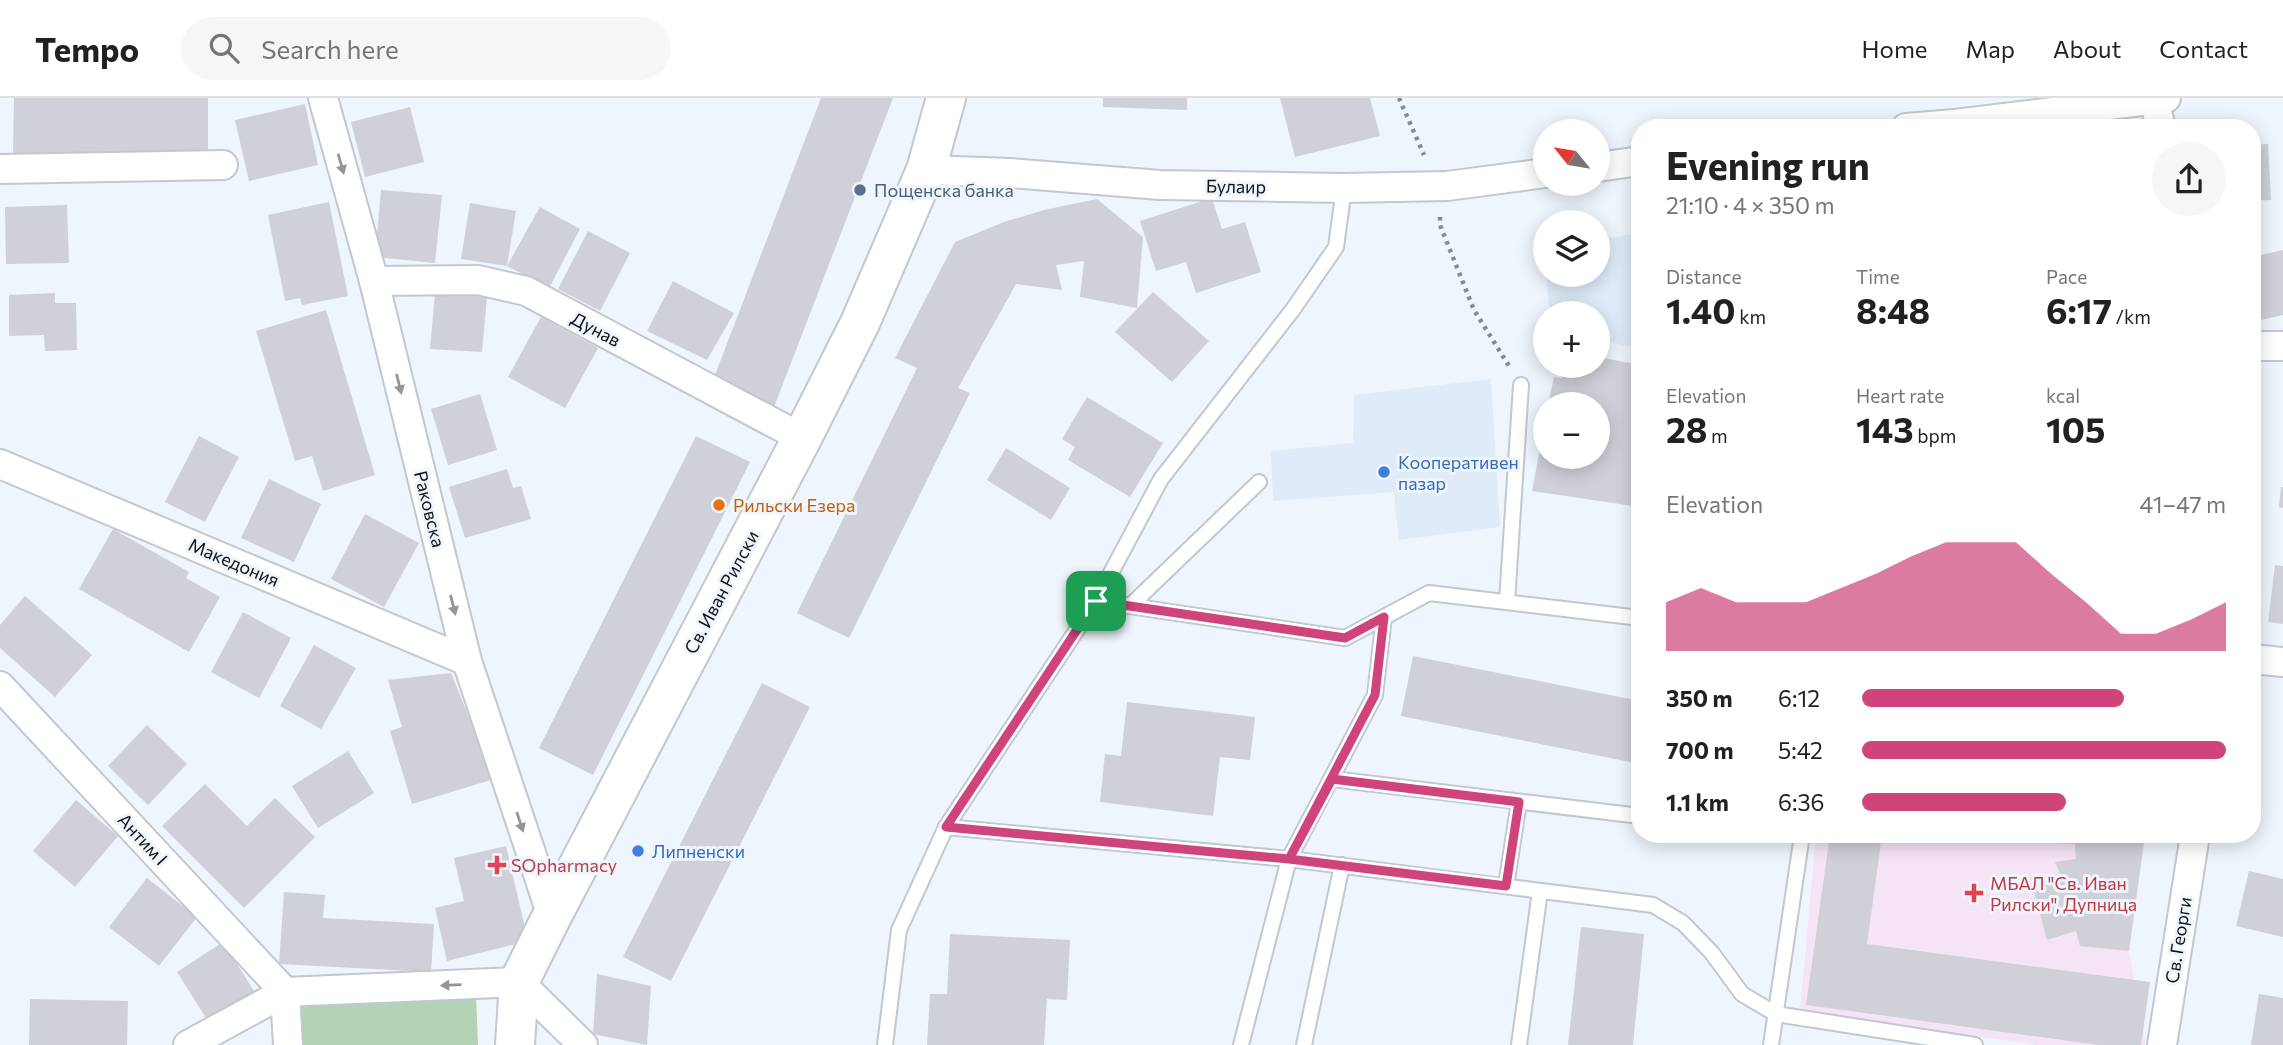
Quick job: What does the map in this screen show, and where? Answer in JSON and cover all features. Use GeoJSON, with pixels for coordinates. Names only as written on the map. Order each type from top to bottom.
{"type":"FeatureCollection","features":[{"type":"Feature","properties":{"kind":"street","name":"Раковска"},"geometry":{"type":"LineString","coordinates":[[323,98],[374,281],[467,661],[552,916]]}},
{"type":"Feature","properties":{"kind":"street","name":"Св. Иван Рилски"},"geometry":{"type":"LineString","coordinates":[[515,1045],[519,982],[860,323],[926,170],[946,98]]}},
{"type":"Feature","properties":{"kind":"street"},"geometry":{"type":"LineString","coordinates":[[2007,119],[2160,99],[2161,119]]}},
{"type":"Feature","properties":{"kind":"street"},"geometry":{"type":"LineString","coordinates":[[1610,165],[1631,162]]}},
{"type":"Feature","properties":{"kind":"street"},"geometry":{"type":"LineString","coordinates":[[0,169],[223,165]]}},
{"type":"Feature","properties":{"kind":"street","name":"Булаир"},"geometry":{"type":"LineString","coordinates":[[926,170],[1010,173],[1160,185],[1344,188],[1447,186],[1533,175]]}},
{"type":"Feature","properties":{"kind":"street","name":"Дунав"},"geometry":{"type":"LineString","coordinates":[[374,281],[478,280],[526,291],[802,438]]}},
{"type":"Feature","properties":{"kind":"street"},"geometry":{"type":"LineString","coordinates":[[2261,346],[2283,346]]}},
{"type":"Feature","properties":{"kind":"street","name":"Македония"},"geometry":{"type":"LineString","coordinates":[[0,464],[467,661]]}},
{"type":"Feature","properties":{"kind":"street"},"geometry":{"type":"LineString","coordinates":[[2261,660],[2283,662]]}},
{"type":"Feature","properties":{"kind":"street","name":"Антим I"},"geometry":{"type":"LineString","coordinates":[[0,686],[285,992]]}},
{"type":"Feature","properties":{"kind":"street","name":"Св. Георги"},"geometry":{"type":"LineString","coordinates":[[2162,1045],[2193,843]]}},
{"type":"Feature","properties":{"kind":"street"},"geometry":{"type":"LineString","coordinates":[[188,1045],[285,992],[519,982],[583,1045]]}},
{"type":"Feature","properties":{"kind":"street"},"geometry":{"type":"LineString","coordinates":[[285,992],[288,1045]]}},
{"type":"Feature","properties":{"kind":"lane"},"geometry":{"type":"LineString","coordinates":[[885,1045],[899,930],[946,827],[1096,601],[1161,479],[1294,308],[1336,247],[1344,188]]}},
{"type":"Feature","properties":{"kind":"lane"},"geometry":{"type":"LineString","coordinates":[[1507,602],[1521,385]]}},
{"type":"Feature","properties":{"kind":"lane"},"geometry":{"type":"LineString","coordinates":[[1130,606],[1259,482]]}},
{"type":"Feature","properties":{"kind":"lane"},"geometry":{"type":"LineString","coordinates":[[1096,601],[1345,638],[1429,593],[1631,617]]}},
{"type":"Feature","properties":{"kind":"lane"},"geometry":{"type":"LineString","coordinates":[[1241,1045],[1289,859],[1375,695],[1384,617]]}},
{"type":"Feature","properties":{"kind":"lane"},"geometry":{"type":"LineString","coordinates":[[1332,779],[1631,815]]}},
{"type":"Feature","properties":{"kind":"lane"},"geometry":{"type":"LineString","coordinates":[[1506,886],[1519,802]]}},
{"type":"Feature","properties":{"kind":"lane"},"geometry":{"type":"LineString","coordinates":[[946,827],[1289,859],[1653,905],[1683,923],[1712,953],[1742,993],[1776,1014],[1975,1045]]}},
{"type":"Feature","properties":{"kind":"lane"},"geometry":{"type":"LineString","coordinates":[[1771,1045],[1800,843]]}},
{"type":"Feature","properties":{"kind":"lane"},"geometry":{"type":"LineString","coordinates":[[1304,1045],[1342,865]]}},
{"type":"Feature","properties":{"kind":"lane"},"geometry":{"type":"LineString","coordinates":[[1519,1045],[1540,891]]}},
{"type":"Feature","properties":{"kind":"path"},"geometry":{"type":"LineString","coordinates":[[1440,225],[1474,310],[1521,385]]}},
{"type":"Feature","properties":{"kind":"shaded area"},"geometry":{"type":"Polygon","coordinates":[[[1631,234],[1631,346],[1610,342],[1610,301],[1549,301],[1547,287],[1610,287],[1610,238],[1631,234]]]}},
{"type":"Feature","properties":{"kind":"shaded area","name":"Кооперативен пазар"},"geometry":{"type":"Polygon","coordinates":[[[1491,379],[1500,527],[1399,540],[1394,492],[1273,501],[1271,451],[1353,443],[1354,395],[1491,379]]]}},
{"type":"Feature","properties":{"kind":"shaded area","name":"МБАЛ \"Св. Иван Рилски\", Дупница"},"geometry":{"type":"Polygon","coordinates":[[[1815,843],[2144,843],[2129,951],[2146,1045],[2037,1045],[1800,1012],[1815,843]]]}},
{"type":"Feature","properties":{"kind":"green space"},"geometry":{"type":"Polygon","coordinates":[[[476,995],[478,1045],[297,1045],[297,1006],[476,995]]]}},
{"type":"Feature","properties":{"kind":"building"},"geometry":{"type":"Polygon","coordinates":[[[14,98],[208,98],[208,156],[13,155],[14,98]]]}},
{"type":"Feature","properties":{"kind":"building"},"geometry":{"type":"Polygon","coordinates":[[[821,98],[893,98],[771,415],[710,388],[821,98]]]}},
{"type":"Feature","properties":{"kind":"building"},"geometry":{"type":"Polygon","coordinates":[[[1103,98],[1187,98],[1187,110],[1103,107],[1103,98]]]}},
{"type":"Feature","properties":{"kind":"building"},"geometry":{"type":"Polygon","coordinates":[[[1280,98],[1370,98],[1380,136],[1295,157],[1280,98]]]}},
{"type":"Feature","properties":{"kind":"building"},"geometry":{"type":"Polygon","coordinates":[[[305,104],[318,165],[249,181],[235,120],[305,104]]]}},
{"type":"Feature","properties":{"kind":"building"},"geometry":{"type":"Polygon","coordinates":[[[410,107],[424,162],[365,177],[351,122],[410,107]]]}},
{"type":"Feature","properties":{"kind":"building"},"geometry":{"type":"Polygon","coordinates":[[[2261,144],[2268,144],[2271,200],[2261,201],[2261,144]]]}},
{"type":"Feature","properties":{"kind":"building"},"geometry":{"type":"Polygon","coordinates":[[[381,190],[442,195],[435,263],[375,257],[381,190]]]}},
{"type":"Feature","properties":{"kind":"building"},"geometry":{"type":"Polygon","coordinates":[[[1212,198],[1222,229],[1245,222],[1261,272],[1196,293],[1186,262],[1156,271],[1140,221],[1212,198]]]}},
{"type":"Feature","properties":{"kind":"building"},"geometry":{"type":"Polygon","coordinates":[[[1097,199],[1143,237],[1137,308],[1080,297],[1084,261],[1056,265],[1062,290],[1016,284],[958,388],[970,393],[849,638],[797,613],[917,368],[895,358],[955,242],[1004,222],[1097,199]]]}},
{"type":"Feature","properties":{"kind":"building"},"geometry":{"type":"Polygon","coordinates":[[[329,202],[348,296],[302,305],[300,298],[285,301],[268,215],[329,202]]]}},
{"type":"Feature","properties":{"kind":"building"},"geometry":{"type":"Polygon","coordinates":[[[470,203],[516,211],[507,266],[461,259],[470,203]]]}},
{"type":"Feature","properties":{"kind":"building"},"geometry":{"type":"Polygon","coordinates":[[[67,205],[69,263],[6,264],[5,207],[67,205]]]}},
{"type":"Feature","properties":{"kind":"building"},"geometry":{"type":"Polygon","coordinates":[[[540,207],[580,229],[549,288],[507,266],[540,207]]]}},
{"type":"Feature","properties":{"kind":"building"},"geometry":{"type":"Polygon","coordinates":[[[588,231],[630,253],[600,311],[558,289],[588,231]]]}},
{"type":"Feature","properties":{"kind":"building"},"geometry":{"type":"Polygon","coordinates":[[[2283,250],[2283,315],[2261,320],[2261,255],[2283,250]]]}},
{"type":"Feature","properties":{"kind":"building"},"geometry":{"type":"Polygon","coordinates":[[[673,281],[734,313],[707,360],[647,331],[673,281]]]}},
{"type":"Feature","properties":{"kind":"building"},"geometry":{"type":"Polygon","coordinates":[[[1153,292],[1209,341],[1172,382],[1115,332],[1153,292]]]}},
{"type":"Feature","properties":{"kind":"building"},"geometry":{"type":"Polygon","coordinates":[[[55,293],[55,303],[76,303],[77,350],[45,351],[44,335],[9,336],[9,295],[55,293]]]}},
{"type":"Feature","properties":{"kind":"building"},"geometry":{"type":"Polygon","coordinates":[[[435,293],[487,297],[482,352],[430,349],[435,293]]]}},
{"type":"Feature","properties":{"kind":"building"},"geometry":{"type":"Polygon","coordinates":[[[326,310],[375,475],[323,491],[312,456],[295,461],[256,331],[326,310]]]}},
{"type":"Feature","properties":{"kind":"building"},"geometry":{"type":"Polygon","coordinates":[[[541,317],[598,348],[565,408],[508,377],[541,317]]]}},
{"type":"Feature","properties":{"kind":"building"},"geometry":{"type":"Polygon","coordinates":[[[1610,359],[1631,363],[1631,506],[1532,491],[1536,469],[1610,469],[1610,392],[1551,392],[1554,378],[1610,378],[1610,359]]]}},
{"type":"Feature","properties":{"kind":"building"},"geometry":{"type":"Polygon","coordinates":[[[480,394],[497,450],[448,465],[431,409],[480,394]]]}},
{"type":"Feature","properties":{"kind":"building"},"geometry":{"type":"Polygon","coordinates":[[[1087,397],[1163,443],[1130,497],[1068,460],[1075,447],[1062,439],[1087,397]]]}},
{"type":"Feature","properties":{"kind":"building"},"geometry":{"type":"Polygon","coordinates":[[[199,436],[239,457],[205,522],[165,502],[199,436]]]}},
{"type":"Feature","properties":{"kind":"building"},"geometry":{"type":"Polygon","coordinates":[[[696,436],[750,462],[593,775],[539,748],[696,436]]]}},
{"type":"Feature","properties":{"kind":"building"},"geometry":{"type":"Polygon","coordinates":[[[1006,448],[1070,488],[1051,520],[987,480],[1006,448]]]}},
{"type":"Feature","properties":{"kind":"building"},"geometry":{"type":"Polygon","coordinates":[[[507,469],[513,488],[521,486],[531,519],[465,538],[449,487],[507,469]]]}},
{"type":"Feature","properties":{"kind":"building"},"geometry":{"type":"Polygon","coordinates":[[[269,479],[321,504],[294,562],[241,538],[269,479]]]}},
{"type":"Feature","properties":{"kind":"building"},"geometry":{"type":"Polygon","coordinates":[[[2283,487],[2283,508],[2279,507],[2283,487]]]}},
{"type":"Feature","properties":{"kind":"building"},"geometry":{"type":"Polygon","coordinates":[[[365,514],[419,543],[384,607],[331,579],[365,514]]]}},
{"type":"Feature","properties":{"kind":"building"},"geometry":{"type":"Polygon","coordinates":[[[113,529],[189,572],[186,578],[220,597],[189,652],[79,589],[113,529]]]}},
{"type":"Feature","properties":{"kind":"building"},"geometry":{"type":"Polygon","coordinates":[[[2275,565],[2283,566],[2283,624],[2268,622],[2275,565]]]}},
{"type":"Feature","properties":{"kind":"building"},"geometry":{"type":"Polygon","coordinates":[[[25,596],[92,655],[55,697],[0,648],[0,625],[25,596]]]}},
{"type":"Feature","properties":{"kind":"building"},"geometry":{"type":"Polygon","coordinates":[[[243,612],[291,638],[259,698],[211,672],[243,612]]]}},
{"type":"Feature","properties":{"kind":"building"},"geometry":{"type":"Polygon","coordinates":[[[314,645],[356,668],[321,729],[280,706],[314,645]]]}},
{"type":"Feature","properties":{"kind":"building"},"geometry":{"type":"Polygon","coordinates":[[[1413,656],[1631,699],[1631,762],[1401,716],[1413,656]]]}},
{"type":"Feature","properties":{"kind":"building"},"geometry":{"type":"Polygon","coordinates":[[[451,673],[494,779],[412,804],[390,731],[402,727],[388,680],[451,673]]]}},
{"type":"Feature","properties":{"kind":"building"},"geometry":{"type":"Polygon","coordinates":[[[762,683],[810,707],[671,981],[623,957],[762,683]]]}},
{"type":"Feature","properties":{"kind":"building"},"geometry":{"type":"Polygon","coordinates":[[[1127,702],[1255,717],[1250,760],[1220,757],[1213,816],[1100,802],[1105,754],[1121,756],[1127,702]]]}},
{"type":"Feature","properties":{"kind":"building"},"geometry":{"type":"Polygon","coordinates":[[[147,725],[187,764],[148,805],[108,766],[147,725]]]}},
{"type":"Feature","properties":{"kind":"building"},"geometry":{"type":"Polygon","coordinates":[[[348,751],[374,793],[318,828],[292,786],[348,751]]]}},
{"type":"Feature","properties":{"kind":"building"},"geometry":{"type":"Polygon","coordinates":[[[205,784],[247,826],[275,798],[315,837],[244,908],[162,826],[205,784]]]}},
{"type":"Feature","properties":{"kind":"building"},"geometry":{"type":"Polygon","coordinates":[[[76,800],[118,836],[75,887],[33,851],[76,800]]]}},
{"type":"Feature","properties":{"kind":"building"},"geometry":{"type":"Polygon","coordinates":[[[1829,843],[1881,843],[1867,944],[2150,982],[2141,1045],[2099,1045],[1806,1005],[1829,843]]]}},
{"type":"Feature","properties":{"kind":"building"},"geometry":{"type":"Polygon","coordinates":[[[2052,843],[2144,843],[2129,951],[2080,946],[2076,931],[2047,940],[2030,877],[2061,876],[2055,862],[2076,859],[2075,844],[2052,843]]]}},
{"type":"Feature","properties":{"kind":"building"},"geometry":{"type":"Polygon","coordinates":[[[506,846],[528,941],[447,961],[435,908],[464,901],[454,858],[506,846]]]}},
{"type":"Feature","properties":{"kind":"building"},"geometry":{"type":"Polygon","coordinates":[[[2249,871],[2283,879],[2283,937],[2236,926],[2249,871]]]}},
{"type":"Feature","properties":{"kind":"building"},"geometry":{"type":"Polygon","coordinates":[[[147,878],[197,917],[159,966],[109,927],[147,878]]]}},
{"type":"Feature","properties":{"kind":"building"},"geometry":{"type":"Polygon","coordinates":[[[284,892],[325,895],[323,918],[434,924],[431,972],[279,964],[284,892]]]}},
{"type":"Feature","properties":{"kind":"building"},"geometry":{"type":"Polygon","coordinates":[[[1581,927],[1644,934],[1633,1045],[1568,1045],[1581,927]]]}},
{"type":"Feature","properties":{"kind":"building"},"geometry":{"type":"Polygon","coordinates":[[[950,934],[1070,940],[1067,1000],[1047,999],[1044,1045],[927,1045],[930,994],[947,994],[950,934]]]}},
{"type":"Feature","properties":{"kind":"building"},"geometry":{"type":"Polygon","coordinates":[[[223,942],[254,991],[208,1021],[177,972],[223,942]]]}},
{"type":"Feature","properties":{"kind":"building"},"geometry":{"type":"Polygon","coordinates":[[[597,974],[651,986],[647,1045],[593,1034],[597,974]]]}},
{"type":"Feature","properties":{"kind":"building"},"geometry":{"type":"Polygon","coordinates":[[[2259,994],[2283,998],[2283,1045],[2251,1045],[2259,994]]]}},
{"type":"Feature","properties":{"kind":"building"},"geometry":{"type":"Polygon","coordinates":[[[30,999],[128,1001],[127,1045],[29,1045],[30,999]]]}},
{"type":"Feature","properties":{"kind":"place","name":"Пощенска банка"},"geometry":{"type":"Point","coordinates":[860,190]}},
{"type":"Feature","properties":{"kind":"place","name":"Кооперативен пазар"},"geometry":{"type":"Point","coordinates":[1384,472]}},
{"type":"Feature","properties":{"kind":"place","name":"Рильски Езера"},"geometry":{"type":"Point","coordinates":[719,505]}},
{"type":"Feature","properties":{"kind":"place","name":"Липненски"},"geometry":{"type":"Point","coordinates":[638,851]}},
{"type":"Feature","properties":{"kind":"place","name":"SOpharmacy"},"geometry":{"type":"Point","coordinates":[497,865]}},
{"type":"Feature","properties":{"kind":"place","name":"МБАЛ \"Св. Иван Рилски\", Дупница"},"geometry":{"type":"Point","coordinates":[1974,893]}},
{"type":"Feature","properties":{"kind":"route"},"geometry":{"type":"LineString","coordinates":[[1096,601],[946,827],[1289,859],[1332,779],[1519,802],[1506,886],[1289,859],[1375,695],[1384,617],[1345,638],[1096,601]]}}]}
